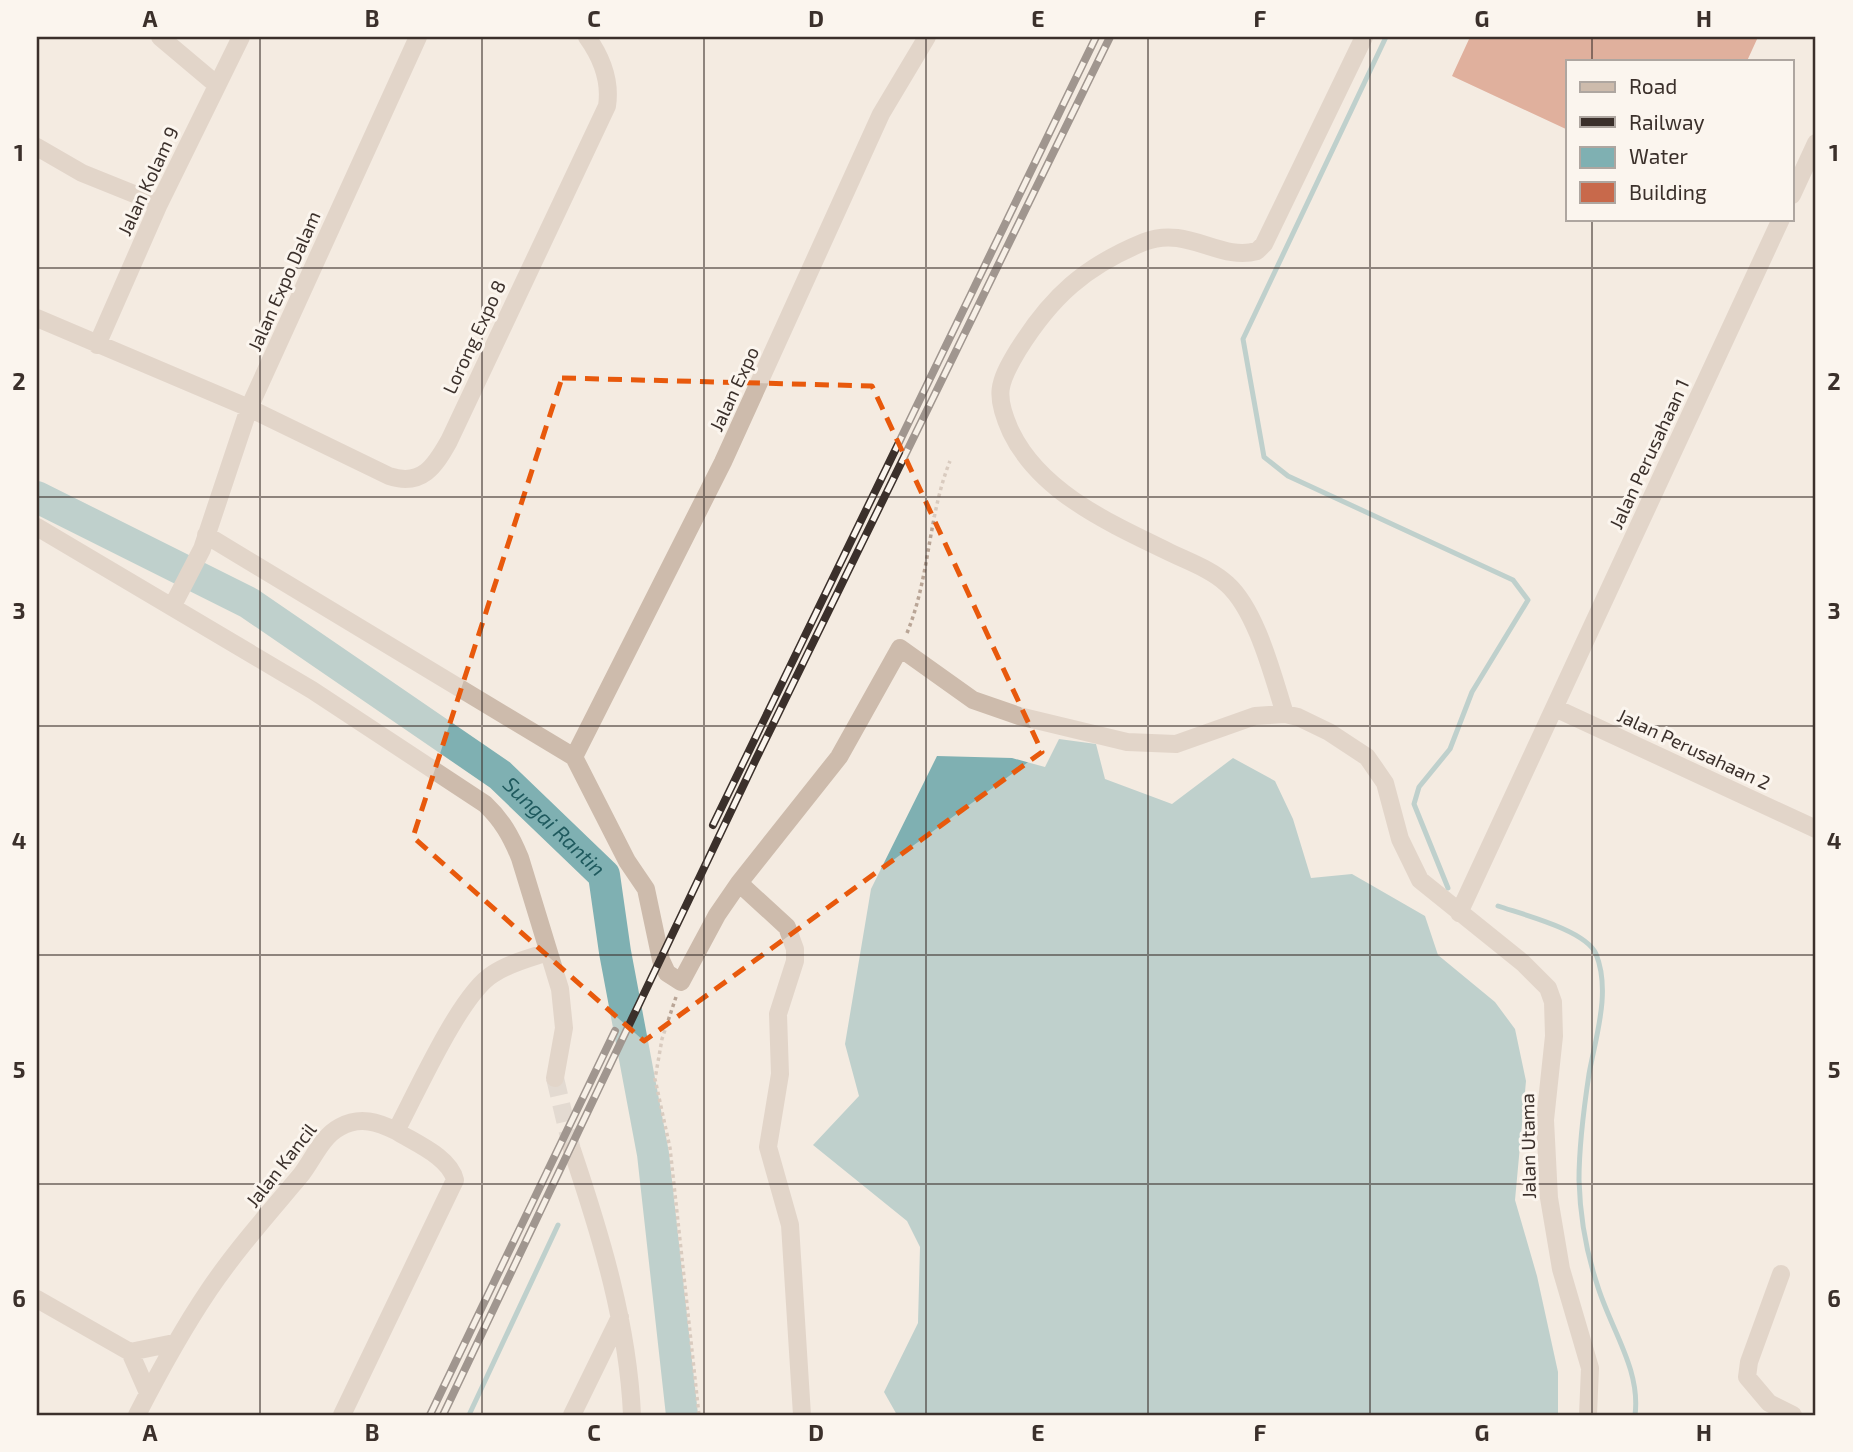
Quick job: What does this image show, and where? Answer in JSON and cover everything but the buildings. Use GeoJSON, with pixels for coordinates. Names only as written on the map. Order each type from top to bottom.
{"type":"FeatureCollection","features":[{"type":"Feature","properties":{"kind":"street"},"geometry":{"type":"LineString","coordinates":[[160,37],[217,85]]}},
{"type":"Feature","properties":{"kind":"street","name":"Jalan Kolam 9"},"geometry":{"type":"LineString","coordinates":[[97,345],[159,204],[241,37]]}},
{"type":"Feature","properties":{"kind":"street","name":"Jalan Expo Dalam"},"geometry":{"type":"LineString","coordinates":[[176,599],[204,542],[249,408],[418,37]]}},
{"type":"Feature","properties":{"kind":"street","name":"Lorong Expo 8"},"geometry":{"type":"LineString","coordinates":[[249,408],[389,476],[402,480],[416,479],[428,473],[449,440],[607,106],[609,94],[605,67],[587,37]]}},
{"type":"Feature","properties":{"kind":"street","name":"Jalan Expo"},"geometry":{"type":"LineString","coordinates":[[574,757],[723,462],[881,114],[927,37]]}},
{"type":"Feature","properties":{"kind":"street"},"geometry":{"type":"LineString","coordinates":[[204,542],[574,757],[627,861],[646,889],[661,960],[667,973],[681,982],[717,915],[738,883],[839,757],[901,648],[973,700],[1019,716],[1127,742],[1176,744],[1255,716],[1285,714],[1261,644],[1246,611],[1228,584],[1199,566],[1118,527],[1044,479],[1021,453],[1008,425],[998,389],[1003,376],[1044,310],[1093,268],[1145,242],[1164,237],[1178,236],[1246,254],[1256,251],[1264,244],[1364,37]]}},
{"type":"Feature","properties":{"kind":"street"},"geometry":{"type":"LineString","coordinates":[[1794,191],[1816,143]]}},
{"type":"Feature","properties":{"kind":"street"},"geometry":{"type":"LineString","coordinates":[[37,147],[82,173],[159,204]]}},
{"type":"Feature","properties":{"kind":"street","name":"Jalan Perusahaan 1"},"geometry":{"type":"LineString","coordinates":[[1459,913],[1781,220]]}},
{"type":"Feature","properties":{"kind":"street"},"geometry":{"type":"LineString","coordinates":[[37,318],[249,408]]}},
{"type":"Feature","properties":{"kind":"street"},"geometry":{"type":"LineString","coordinates":[[37,527],[176,599],[485,804],[499,817],[512,837],[560,989],[564,1017],[555,1078]]}},
{"type":"Feature","properties":{"kind":"street","name":"Jalan Perusahaan 2"},"geometry":{"type":"LineString","coordinates":[[1555,708],[1816,829]]}},
{"type":"Feature","properties":{"kind":"street","name":"Jalan Utama"},"geometry":{"type":"LineString","coordinates":[[1285,714],[1298,717],[1329,732],[1367,757],[1385,783],[1410,864],[1430,891],[1539,977],[1553,1002],[1554,1036],[1545,1120],[1549,1198],[1561,1269],[1590,1368],[1588,1415]]}},
{"type":"Feature","properties":{"kind":"street"},"geometry":{"type":"LineString","coordinates":[[738,883],[787,927],[795,949],[795,961],[778,1014],[780,1074],[768,1147],[790,1225],[802,1415]]}},
{"type":"Feature","properties":{"kind":"street"},"geometry":{"type":"LineString","coordinates":[[396,1131],[476,989],[491,975],[548,952]]}},
{"type":"Feature","properties":{"kind":"street","name":"Jalan Kancil"},"geometry":{"type":"LineString","coordinates":[[137,1415],[174,1343],[211,1287],[305,1169],[323,1141],[337,1128],[361,1121],[376,1122],[396,1131],[449,1166],[455,1180],[342,1415]]}},
{"type":"Feature","properties":{"kind":"street"},"geometry":{"type":"LineString","coordinates":[[572,1150],[600,1235],[620,1317],[630,1381],[632,1415]]}},
{"type":"Feature","properties":{"kind":"street"},"geometry":{"type":"LineString","coordinates":[[1781,1274],[1749,1362],[1747,1377],[1769,1403],[1793,1415]]}},
{"type":"Feature","properties":{"kind":"street"},"geometry":{"type":"LineString","coordinates":[[37,1299],[130,1352],[148,1393]]}},
{"type":"Feature","properties":{"kind":"street"},"geometry":{"type":"LineString","coordinates":[[572,1415],[620,1317]]}},
{"type":"Feature","properties":{"kind":"street"},"geometry":{"type":"LineString","coordinates":[[130,1352],[174,1343]]}},
{"type":"Feature","properties":{"kind":"path"},"geometry":{"type":"LineString","coordinates":[[901,648],[912,620],[928,559],[939,487],[950,461]]}},
{"type":"Feature","properties":{"kind":"path"},"geometry":{"type":"LineString","coordinates":[[681,982],[662,1039],[655,1079],[670,1148],[699,1415]]}},
{"type":"Feature","properties":{"kind":"highlighted area"},"geometry":{"type":"Polygon","coordinates":[[[562,378],[872,386],[1042,752],[644,1041],[413,837],[562,378]]]}},
{"type":"Feature","properties":{"kind":"water"},"geometry":{"type":"Polygon","coordinates":[[[1059,739],[1096,744],[1105,779],[1172,804],[1233,758],[1275,781],[1293,819],[1311,878],[1352,874],[1425,916],[1438,955],[1495,1002],[1515,1029],[1526,1081],[1515,1200],[1537,1276],[1558,1372],[1558,1415],[897,1415],[884,1392],[918,1323],[920,1247],[907,1221],[813,1145],[859,1096],[845,1044],[871,889],[937,756],[1012,758],[1045,767],[1059,739]]]}},
{"type":"Feature","properties":{"kind":"waterway"},"geometry":{"type":"LineString","coordinates":[[1386,37],[1243,339],[1264,457],[1288,476],[1513,580],[1528,600],[1472,692],[1450,749],[1419,787],[1414,804],[1448,888]]}},
{"type":"Feature","properties":{"kind":"waterway","name":"Sungai Rantin"},"geometry":{"type":"LineString","coordinates":[[37,497],[249,603],[500,775],[604,875],[615,952],[653,1154],[682,1415]]}},
{"type":"Feature","properties":{"kind":"waterway"},"geometry":{"type":"LineString","coordinates":[[1498,906],[1567,930],[1590,945],[1600,968],[1601,1014],[1584,1113],[1580,1193],[1584,1233],[1593,1271],[1633,1381],[1635,1415]]}},
{"type":"Feature","properties":{"kind":"waterway"},"geometry":{"type":"LineString","coordinates":[[469,1415],[558,1225]]}},
{"type":"Feature","properties":{"kind":"tunnel"},"geometry":{"type":"LineString","coordinates":[[555,1078],[572,1150]]}},
{"type":"Feature","properties":{"kind":"railway"},"geometry":{"type":"LineString","coordinates":[[713,825],[1096,37]]}},
{"type":"Feature","properties":{"kind":"railway"},"geometry":{"type":"LineString","coordinates":[[443,1415],[755,761],[1110,37]]}},
{"type":"Feature","properties":{"kind":"railway"},"geometry":{"type":"LineString","coordinates":[[430,1415],[615,1031]]}}]}
